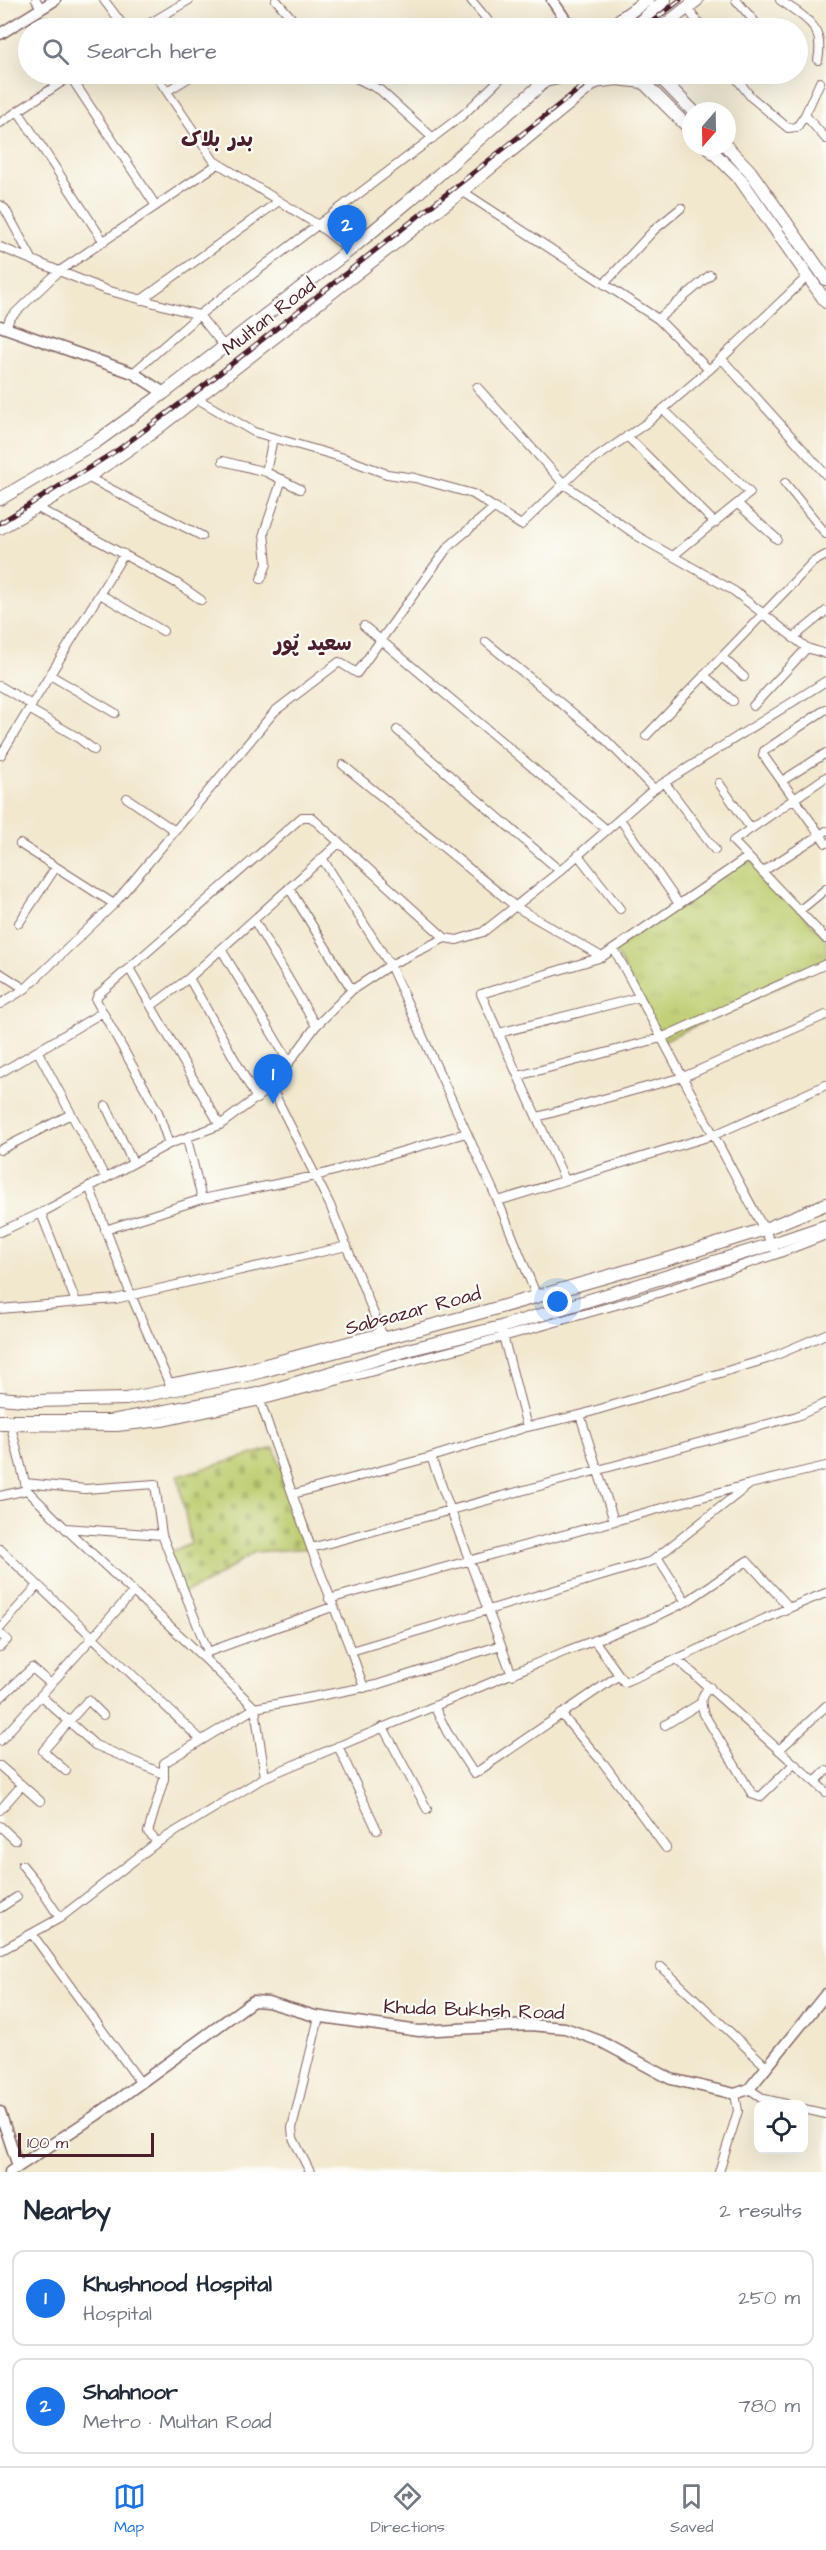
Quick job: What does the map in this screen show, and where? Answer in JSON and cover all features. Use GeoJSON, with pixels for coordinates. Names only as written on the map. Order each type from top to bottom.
{"type":"FeatureCollection","features":[{"type":"Feature","properties":{"kind":"main road"},"geometry":{"type":"LineString","coordinates":[[622,18],[646,0]]}},
{"type":"Feature","properties":{"kind":"main road"},"geometry":{"type":"LineString","coordinates":[[644,18],[664,0]]}},
{"type":"Feature","properties":{"kind":"main road"},"geometry":{"type":"LineString","coordinates":[[676,18],[697,0]]}},
{"type":"Feature","properties":{"kind":"main road","name":"Multan Road"},"geometry":{"type":"LineString","coordinates":[[0,500],[96,442],[164,393],[223,345],[350,250],[409,201],[540,84]]}},
{"type":"Feature","properties":{"kind":"main road","name":"Multan Road"},"geometry":{"type":"LineString","coordinates":[[0,528],[87,477],[145,438],[462,191],[592,84]]}},
{"type":"Feature","properties":{"kind":"main road"},"geometry":{"type":"LineString","coordinates":[[645,84],[682,121]]}},
{"type":"Feature","properties":{"kind":"main road"},"geometry":{"type":"LineString","coordinates":[[667,84],[684,102]]}},
{"type":"Feature","properties":{"kind":"main road"},"geometry":{"type":"LineString","coordinates":[[717,156],[740,179],[826,302]]}},
{"type":"Feature","properties":{"kind":"main road"},"geometry":{"type":"LineString","coordinates":[[736,156],[750,171],[826,279]]}},
{"type":"Feature","properties":{"kind":"main road","name":"Sabsazar Road"},"geometry":{"type":"LineString","coordinates":[[0,1398],[35,1401],[126,1399],[170,1387],[252,1374],[382,1335],[410,1332],[537,1297],[765,1229],[826,1204]]}},
{"type":"Feature","properties":{"kind":"main road","name":"Sabsazar Road"},"geometry":{"type":"LineString","coordinates":[[5,1424],[111,1421],[259,1398],[415,1348],[502,1332],[775,1249],[826,1226]]}},
{"type":"Feature","properties":{"kind":"main road"},"geometry":{"type":"LineString","coordinates":[[410,1332],[415,1348]]}},
{"type":"Feature","properties":{"kind":"street"},"geometry":{"type":"LineString","coordinates":[[19,18],[38,4],[55,0]]}},
{"type":"Feature","properties":{"kind":"street"},"geometry":{"type":"LineString","coordinates":[[104,0],[118,18]]}},
{"type":"Feature","properties":{"kind":"street"},"geometry":{"type":"LineString","coordinates":[[159,18],[189,0]]}},
{"type":"Feature","properties":{"kind":"street"},"geometry":{"type":"LineString","coordinates":[[276,0],[291,18]]}},
{"type":"Feature","properties":{"kind":"street"},"geometry":{"type":"LineString","coordinates":[[471,0],[486,18]]}},
{"type":"Feature","properties":{"kind":"street"},"geometry":{"type":"LineString","coordinates":[[552,0],[563,18]]}},
{"type":"Feature","properties":{"kind":"street"},"geometry":{"type":"LineString","coordinates":[[736,0],[751,18]]}},
{"type":"Feature","properties":{"kind":"street"},"geometry":{"type":"LineString","coordinates":[[780,0],[805,18]]}},
{"type":"Feature","properties":{"kind":"street"},"geometry":{"type":"LineString","coordinates":[[687,8],[694,18]]}},
{"type":"Feature","properties":{"kind":"street"},"geometry":{"type":"LineString","coordinates":[[1,31],[18,19]]}},
{"type":"Feature","properties":{"kind":"street"},"geometry":{"type":"LineString","coordinates":[[808,21],[817,31],[821,40],[818,60]]}},
{"type":"Feature","properties":{"kind":"street"},"geometry":{"type":"LineString","coordinates":[[741,84],[751,97],[788,128],[797,127],[820,82]]}},
{"type":"Feature","properties":{"kind":"street"},"geometry":{"type":"LineString","coordinates":[[0,123],[58,84]]}},
{"type":"Feature","properties":{"kind":"street"},"geometry":{"type":"LineString","coordinates":[[78,84],[156,206]]}},
{"type":"Feature","properties":{"kind":"street"},"geometry":{"type":"LineString","coordinates":[[162,84],[214,161],[318,225],[350,250]]}},
{"type":"Feature","properties":{"kind":"street"},"geometry":{"type":"LineString","coordinates":[[167,91],[179,84]]}},
{"type":"Feature","properties":{"kind":"street"},"geometry":{"type":"LineString","coordinates":[[368,84],[380,90],[433,138]]}},
{"type":"Feature","properties":{"kind":"street"},"geometry":{"type":"LineString","coordinates":[[133,373],[199,315],[464,114],[495,84]]}},
{"type":"Feature","properties":{"kind":"street"},"geometry":{"type":"LineString","coordinates":[[18,111],[104,242]]}},
{"type":"Feature","properties":{"kind":"street"},"geometry":{"type":"LineString","coordinates":[[805,115],[826,139]]}},
{"type":"Feature","properties":{"kind":"street"},"geometry":{"type":"LineString","coordinates":[[164,393],[133,373],[3,327],[58,272],[218,164]]}},
{"type":"Feature","properties":{"kind":"street"},"geometry":{"type":"LineString","coordinates":[[462,191],[658,319],[709,369]]}},
{"type":"Feature","properties":{"kind":"street"},"geometry":{"type":"LineString","coordinates":[[141,300],[279,201]]}},
{"type":"Feature","properties":{"kind":"street"},"geometry":{"type":"LineString","coordinates":[[0,205],[5,209],[33,259]]}},
{"type":"Feature","properties":{"kind":"street"},"geometry":{"type":"LineString","coordinates":[[604,284],[654,230],[681,208]]}},
{"type":"Feature","properties":{"kind":"street"},"geometry":{"type":"LineString","coordinates":[[0,247],[33,259],[58,272],[141,300],[199,315],[223,345]]}},
{"type":"Feature","properties":{"kind":"street"},"geometry":{"type":"LineString","coordinates":[[658,319],[710,275]]}},
{"type":"Feature","properties":{"kind":"street"},"geometry":{"type":"LineString","coordinates":[[196,399],[254,432],[344,458],[393,476],[415,478],[464,491],[495,507],[521,525],[577,471],[663,409],[808,276]]}},
{"type":"Feature","properties":{"kind":"street"},"geometry":{"type":"LineString","coordinates":[[721,358],[826,475]]}},
{"type":"Feature","properties":{"kind":"street"},"geometry":{"type":"LineString","coordinates":[[477,387],[564,484],[639,537],[734,591],[807,648],[826,654]]}},
{"type":"Feature","properties":{"kind":"street"},"geometry":{"type":"LineString","coordinates":[[663,409],[750,493],[673,556]]}},
{"type":"Feature","properties":{"kind":"street"},"geometry":{"type":"LineString","coordinates":[[627,436],[716,523]]}},
{"type":"Feature","properties":{"kind":"street"},"geometry":{"type":"LineString","coordinates":[[266,472],[273,438]]}},
{"type":"Feature","properties":{"kind":"street"},"geometry":{"type":"LineString","coordinates":[[223,461],[266,472],[300,489]]}},
{"type":"Feature","properties":{"kind":"street"},"geometry":{"type":"LineString","coordinates":[[87,477],[202,536]]}},
{"type":"Feature","properties":{"kind":"street"},"geometry":{"type":"LineString","coordinates":[[261,579],[267,564],[264,532],[282,479]]}},
{"type":"Feature","properties":{"kind":"street"},"geometry":{"type":"LineString","coordinates":[[785,483],[826,534]]}},
{"type":"Feature","properties":{"kind":"street"},"geometry":{"type":"LineString","coordinates":[[738,504],[777,539]]}},
{"type":"Feature","properties":{"kind":"street"},"geometry":{"type":"LineString","coordinates":[[36,507],[178,584],[201,600]]}},
{"type":"Feature","properties":{"kind":"street"},"geometry":{"type":"LineString","coordinates":[[0,1004],[25,989],[114,904],[274,711],[339,662],[357,673],[448,547],[495,507]]}},
{"type":"Feature","properties":{"kind":"street"},"geometry":{"type":"LineString","coordinates":[[1,756],[124,555]]}},
{"type":"Feature","properties":{"kind":"street"},"geometry":{"type":"LineString","coordinates":[[645,736],[813,562],[826,555]]}},
{"type":"Feature","properties":{"kind":"street"},"geometry":{"type":"LineString","coordinates":[[100,594],[163,631]]}},
{"type":"Feature","properties":{"kind":"street"},"geometry":{"type":"LineString","coordinates":[[793,638],[826,611]]}},
{"type":"Feature","properties":{"kind":"street"},"geometry":{"type":"LineString","coordinates":[[364,627],[607,830]]}},
{"type":"Feature","properties":{"kind":"street"},"geometry":{"type":"LineString","coordinates":[[486,642],[606,740],[654,789]]}},
{"type":"Feature","properties":{"kind":"street"},"geometry":{"type":"LineString","coordinates":[[753,706],[807,648]]}},
{"type":"Feature","properties":{"kind":"street"},"geometry":{"type":"LineString","coordinates":[[722,657],[744,677]]}},
{"type":"Feature","properties":{"kind":"street"},"geometry":{"type":"LineString","coordinates":[[50,675],[115,713]]}},
{"type":"Feature","properties":{"kind":"street"},"geometry":{"type":"LineString","coordinates":[[704,675],[733,700]]}},
{"type":"Feature","properties":{"kind":"street"},"geometry":{"type":"LineString","coordinates":[[170,1144],[158,1112],[96,1000],[98,995],[302,817],[311,817],[338,844],[445,938],[457,940],[483,932],[516,907],[654,789],[826,681]]}},
{"type":"Feature","properties":{"kind":"street"},"geometry":{"type":"LineString","coordinates":[[0,686],[94,750]]}},
{"type":"Feature","properties":{"kind":"street"},"geometry":{"type":"LineString","coordinates":[[826,709],[764,751],[764,759],[823,833],[826,843]]}},
{"type":"Feature","properties":{"kind":"street"},"geometry":{"type":"LineString","coordinates":[[397,730],[560,871]]}},
{"type":"Feature","properties":{"kind":"street"},"geometry":{"type":"LineString","coordinates":[[782,781],[826,753]]}},
{"type":"Feature","properties":{"kind":"street"},"geometry":{"type":"LineString","coordinates":[[343,765],[516,907],[602,957]]}},
{"type":"Feature","properties":{"kind":"street"},"geometry":{"type":"LineString","coordinates":[[826,777],[733,841],[826,939]]}},
{"type":"Feature","properties":{"kind":"street"},"geometry":{"type":"LineString","coordinates":[[664,783],[715,850]]}},
{"type":"Feature","properties":{"kind":"street"},"geometry":{"type":"LineString","coordinates":[[719,783],[751,829]]}},
{"type":"Feature","properties":{"kind":"street"},"geometry":{"type":"LineString","coordinates":[[127,798],[175,831]]}},
{"type":"Feature","properties":{"kind":"street"},"geometry":{"type":"LineString","coordinates":[[620,819],[679,904]]}},
{"type":"Feature","properties":{"kind":"street"},"geometry":{"type":"LineString","coordinates":[[762,872],[823,833]]}},
{"type":"Feature","properties":{"kind":"street"},"geometry":{"type":"LineString","coordinates":[[20,844],[114,904]]}},
{"type":"Feature","properties":{"kind":"street"},"geometry":{"type":"LineString","coordinates":[[151,1006],[189,978],[338,844]]}},
{"type":"Feature","properties":{"kind":"street"},"geometry":{"type":"LineString","coordinates":[[578,855],[620,909]]}},
{"type":"Feature","properties":{"kind":"street"},"geometry":{"type":"LineString","coordinates":[[565,1180],[481,994],[602,957],[748,857]]}},
{"type":"Feature","properties":{"kind":"street"},"geometry":{"type":"LineString","coordinates":[[322,858],[390,965],[498,1201],[537,1297]]}},
{"type":"Feature","properties":{"kind":"street"},"geometry":{"type":"LineString","coordinates":[[19,923],[56,867]]}},
{"type":"Feature","properties":{"kind":"street"},"geometry":{"type":"LineString","coordinates":[[289,888],[352,990]]}},
{"type":"Feature","properties":{"kind":"street"},"geometry":{"type":"LineString","coordinates":[[799,911],[826,889]]}},
{"type":"Feature","properties":{"kind":"street"},"geometry":{"type":"LineString","coordinates":[[254,920],[316,1026]]}},
{"type":"Feature","properties":{"kind":"street"},"geometry":{"type":"LineString","coordinates":[[0,1232],[41,1213],[170,1144],[220,1125],[257,1100],[271,1087],[316,1026],[352,990],[390,965],[445,938]]}},
{"type":"Feature","properties":{"kind":"street"},"geometry":{"type":"LineString","coordinates":[[221,949],[289,1062]]}},
{"type":"Feature","properties":{"kind":"street"},"geometry":{"type":"LineString","coordinates":[[614,949],[775,1249],[826,1235]]}},
{"type":"Feature","properties":{"kind":"street"},"geometry":{"type":"LineString","coordinates":[[518,1076],[661,1038],[826,964]]}},
{"type":"Feature","properties":{"kind":"street"},"geometry":{"type":"LineString","coordinates":[[129,968],[220,1125]]}},
{"type":"Feature","properties":{"kind":"street"},"geometry":{"type":"LineString","coordinates":[[0,973],[25,989]]}},
{"type":"Feature","properties":{"kind":"street"},"geometry":{"type":"LineString","coordinates":[[189,978],[257,1100]]}},
{"type":"Feature","properties":{"kind":"street"},"geometry":{"type":"LineString","coordinates":[[499,1033],[640,997]]}},
{"type":"Feature","properties":{"kind":"street"},"geometry":{"type":"LineString","coordinates":[[0,1073],[103,1012]]}},
{"type":"Feature","properties":{"kind":"street"},"geometry":{"type":"LineString","coordinates":[[537,1117],[682,1077],[826,1015]]}},
{"type":"Feature","properties":{"kind":"street"},"geometry":{"type":"LineString","coordinates":[[38,1052],[105,1177]]}},
{"type":"Feature","properties":{"kind":"street"},"geometry":{"type":"LineString","coordinates":[[498,1201],[714,1135],[826,1085]]}},
{"type":"Feature","properties":{"kind":"street"},"geometry":{"type":"LineString","coordinates":[[271,1087],[316,1176],[382,1335]]}},
{"type":"Feature","properties":{"kind":"street"},"geometry":{"type":"LineString","coordinates":[[106,1106],[133,1162]]}},
{"type":"Feature","properties":{"kind":"street"},"geometry":{"type":"LineString","coordinates":[[0,1150],[71,1114]]}},
{"type":"Feature","properties":{"kind":"street"},"geometry":{"type":"LineString","coordinates":[[105,1230],[202,1199],[316,1176],[466,1133]]}},
{"type":"Feature","properties":{"kind":"street"},"geometry":{"type":"LineString","coordinates":[[187,1139],[202,1199]]}},
{"type":"Feature","properties":{"kind":"street"},"geometry":{"type":"LineString","coordinates":[[89,1186],[170,1387]]}},
{"type":"Feature","properties":{"kind":"street"},"geometry":{"type":"LineString","coordinates":[[41,1213],[76,1302]]}},
{"type":"Feature","properties":{"kind":"street"},"geometry":{"type":"LineString","coordinates":[[0,1309],[131,1295],[347,1246]]}},
{"type":"Feature","properties":{"kind":"street"},"geometry":{"type":"LineString","coordinates":[[364,1688],[311,1548],[259,1398],[502,1332],[527,1427]]}},
{"type":"Feature","properties":{"kind":"street"},"geometry":{"type":"LineString","coordinates":[[293,1494],[431,1457],[527,1427],[580,1415],[767,1359],[826,1334]]}},
{"type":"Feature","properties":{"kind":"street"},"geometry":{"type":"LineString","coordinates":[[311,1548],[797,1416],[826,1403]]}},
{"type":"Feature","properties":{"kind":"street"},"geometry":{"type":"LineString","coordinates":[[580,1415],[614,1521]]}},
{"type":"Feature","properties":{"kind":"street"},"geometry":{"type":"LineString","coordinates":[[5,1424],[26,1486],[65,1528],[205,1655],[255,1708],[265,1777]]}},
{"type":"Feature","properties":{"kind":"street"},"geometry":{"type":"LineString","coordinates":[[431,1457],[512,1675]]}},
{"type":"Feature","properties":{"kind":"street"},"geometry":{"type":"LineString","coordinates":[[205,1655],[331,1603],[614,1521],[750,1484],[825,1467]]}},
{"type":"Feature","properties":{"kind":"street"},"geometry":{"type":"LineString","coordinates":[[0,1496],[26,1486],[85,1489],[156,1484],[162,1535],[205,1655]]}},
{"type":"Feature","properties":{"kind":"street"},"geometry":{"type":"LineString","coordinates":[[351,1651],[621,1571],[657,1557],[750,1484]]}},
{"type":"Feature","properties":{"kind":"street"},"geometry":{"type":"LineString","coordinates":[[65,1528],[162,1535]]}},
{"type":"Feature","properties":{"kind":"street"},"geometry":{"type":"LineString","coordinates":[[0,1549],[200,1739]]}},
{"type":"Feature","properties":{"kind":"street"},"geometry":{"type":"LineString","coordinates":[[657,1557],[686,1602]]}},
{"type":"Feature","properties":{"kind":"street"},"geometry":{"type":"LineString","coordinates":[[0,1951],[60,1918],[157,1842],[265,1777],[594,1640],[651,1619],[686,1602],[747,1562],[789,1607]]}},
{"type":"Feature","properties":{"kind":"street"},"geometry":{"type":"LineString","coordinates":[[0,1628],[38,1585]]}},
{"type":"Feature","properties":{"kind":"street"},"geometry":{"type":"LineString","coordinates":[[0,1741],[133,1592]]}},
{"type":"Feature","properties":{"kind":"street"},"geometry":{"type":"LineString","coordinates":[[594,1640],[624,1682],[678,1660],[789,1607],[826,1593]]}},
{"type":"Feature","properties":{"kind":"street"},"geometry":{"type":"LineString","coordinates":[[0,1634],[7,1640],[0,1647]]}},
{"type":"Feature","properties":{"kind":"street"},"geometry":{"type":"LineString","coordinates":[[157,1842],[148,1832],[164,1774],[164,1763],[200,1739],[255,1708],[364,1688],[501,1645]]}},
{"type":"Feature","properties":{"kind":"street"},"geometry":{"type":"LineString","coordinates":[[678,1660],[826,1792]]}},
{"type":"Feature","properties":{"kind":"street"},"geometry":{"type":"LineString","coordinates":[[0,1698],[32,1668],[51,1684]]}},
{"type":"Feature","properties":{"kind":"street"},"geometry":{"type":"LineString","coordinates":[[434,1706],[447,1732],[474,1774],[619,1675]]}},
{"type":"Feature","properties":{"kind":"street"},"geometry":{"type":"LineString","coordinates":[[710,1687],[702,1695],[700,1703],[711,1726],[755,1797],[760,1797],[794,1764]]}},
{"type":"Feature","properties":{"kind":"street"},"geometry":{"type":"LineString","coordinates":[[41,1695],[95,1745],[164,1774]]}},
{"type":"Feature","properties":{"kind":"street"},"geometry":{"type":"LineString","coordinates":[[66,1771],[42,1751],[88,1700],[103,1715]]}},
{"type":"Feature","properties":{"kind":"street"},"geometry":{"type":"LineString","coordinates":[[664,1725],[700,1703]]}},
{"type":"Feature","properties":{"kind":"street"},"geometry":{"type":"LineString","coordinates":[[779,1750],[826,1706]]}},
{"type":"Feature","properties":{"kind":"street"},"geometry":{"type":"LineString","coordinates":[[561,1714],[603,1764],[666,1848]]}},
{"type":"Feature","properties":{"kind":"street"},"geometry":{"type":"LineString","coordinates":[[383,1727],[427,1809]]}},
{"type":"Feature","properties":{"kind":"street"},"geometry":{"type":"LineString","coordinates":[[338,1746],[377,1830]]}},
{"type":"Feature","properties":{"kind":"street"},"geometry":{"type":"LineString","coordinates":[[0,1766],[40,1801]]}},
{"type":"Feature","properties":{"kind":"street"},"geometry":{"type":"LineString","coordinates":[[814,1782],[826,1771]]}},
{"type":"Feature","properties":{"kind":"street"},"geometry":{"type":"LineString","coordinates":[[0,1810],[22,1785]]}},
{"type":"Feature","properties":{"kind":"street"},"geometry":{"type":"LineString","coordinates":[[0,1827],[15,1840]]}},
{"type":"Feature","properties":{"kind":"street"},"geometry":{"type":"LineString","coordinates":[[22,1865],[60,1918]]}},
{"type":"Feature","properties":{"kind":"street"},"geometry":{"type":"LineString","coordinates":[[0,1908],[17,1897]]}},
{"type":"Feature","properties":{"kind":"street"},"geometry":{"type":"LineString","coordinates":[[32,1934],[140,2082]]}},
{"type":"Feature","properties":{"kind":"street"},"geometry":{"type":"LineString","coordinates":[[661,1967],[767,2067]]}},
{"type":"Feature","properties":{"kind":"street"},"geometry":{"type":"LineString","coordinates":[[719,2172],[738,2111],[735,2094],[749,2089],[826,1994]]}},
{"type":"Feature","properties":{"kind":"street","name":"Khuda Bukhsh Road"},"geometry":{"type":"LineString","coordinates":[[13,2170],[98,2114],[253,2001],[267,2002],[319,2017],[419,2031],[530,2025],[565,2028],[600,2041],[671,2079],[735,2094]]}},
{"type":"Feature","properties":{"kind":"street"},"geometry":{"type":"LineString","coordinates":[[310,2172],[293,2138],[292,2128],[319,2017]]}},
{"type":"Feature","properties":{"kind":"street"},"geometry":{"type":"LineString","coordinates":[[749,2089],[768,2100]]}},
{"type":"Feature","properties":{"kind":"street"},"geometry":{"type":"LineString","coordinates":[[808,2110],[826,2114]]}},
{"type":"Feature","properties":{"kind":"street"},"geometry":{"type":"LineString","coordinates":[[0,2112],[13,2170]]}},
{"type":"Feature","properties":{"kind":"green space"},"geometry":{"type":"Polygon","coordinates":[[[748,857],[826,939],[826,964],[663,1041],[614,949],[748,857]]]}},
{"type":"Feature","properties":{"kind":"green space"},"geometry":{"type":"Polygon","coordinates":[[[274,1448],[311,1548],[254,1552],[207,1583],[181,1594],[168,1552],[191,1544],[178,1476],[274,1448]]]}},
{"type":"Feature","properties":{"kind":"railway"},"geometry":{"type":"LineString","coordinates":[[657,18],[680,0]]}},
{"type":"Feature","properties":{"kind":"railway"},"geometry":{"type":"LineString","coordinates":[[0,523],[119,449],[201,388],[585,84]]}},
{"type":"Feature","properties":{"kind":"place","name":"Shahnoor"},"geometry":{"type":"Point","coordinates":[347,255]}},
{"type":"Feature","properties":{"kind":"place","name":"Khushnood Hospital"},"geometry":{"type":"Point","coordinates":[273,1104]}},
{"type":"Feature","properties":{"kind":"district","name":"بدر بلاک"},"geometry":{"type":"Point","coordinates":[217,139]}},
{"type":"Feature","properties":{"kind":"district","name":"سعید پُور"},"geometry":{"type":"Point","coordinates":[313,643]}}]}
